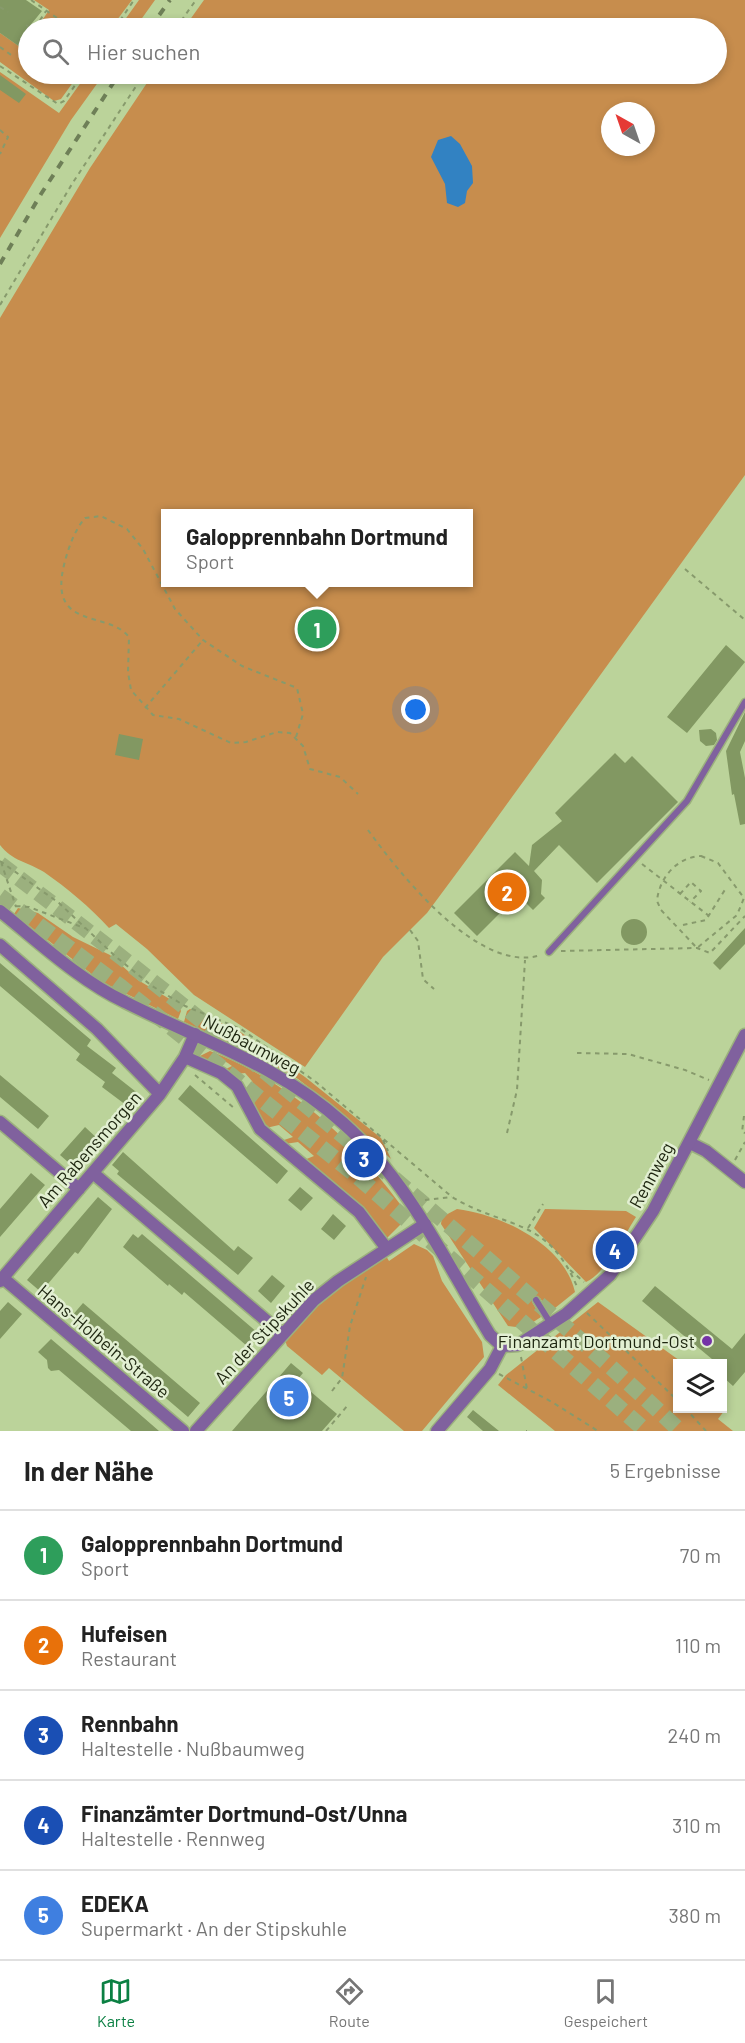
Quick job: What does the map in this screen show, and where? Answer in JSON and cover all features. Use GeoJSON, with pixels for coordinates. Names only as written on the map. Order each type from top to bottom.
{"type":"FeatureCollection","features":[{"type":"Feature","properties":{"kind":"street","name":"Nußbaumweg"},"geometry":{"type":"LineString","coordinates":[[4,914],[96,986],[124,1002],[262,1065],[330,1111],[384,1166],[411,1200],[490,1335],[502,1347]]}},
{"type":"Feature","properties":{"kind":"street"},"geometry":{"type":"LineString","coordinates":[[0,945],[97,1029],[160,1094]]}},
{"type":"Feature","properties":{"kind":"street","name":"Am Rabensmorgen"},"geometry":{"type":"LineString","coordinates":[[1,1278],[160,1094],[183,1061],[195,1034]]}},
{"type":"Feature","properties":{"kind":"street","name":"Rennweg"},"geometry":{"type":"LineString","coordinates":[[502,1347],[518,1345],[551,1324],[594,1292],[624,1257],[653,1211],[745,1035]]}},
{"type":"Feature","properties":{"kind":"street"},"geometry":{"type":"LineString","coordinates":[[183,1061],[221,1073],[237,1086],[260,1129],[359,1212],[387,1250]]}},
{"type":"Feature","properties":{"kind":"street"},"geometry":{"type":"LineString","coordinates":[[0,1122],[79,1189]]}},
{"type":"Feature","properties":{"kind":"street"},"geometry":{"type":"LineString","coordinates":[[690,1143],[706,1151],[745,1182]]}},
{"type":"Feature","properties":{"kind":"street"},"geometry":{"type":"LineString","coordinates":[[93,1173],[282,1334]]}},
{"type":"Feature","properties":{"kind":"street","name":"An der Stipskuhle"},"geometry":{"type":"LineString","coordinates":[[196,1431],[314,1300],[425,1224]]}},
{"type":"Feature","properties":{"kind":"street","name":"Hans-Holbein-Straße"},"geometry":{"type":"LineString","coordinates":[[1,1278],[183,1431]]}},
{"type":"Feature","properties":{"kind":"street"},"geometry":{"type":"LineString","coordinates":[[437,1431],[490,1369],[502,1347]]}},
{"type":"Feature","properties":{"kind":"lane"},"geometry":{"type":"LineString","coordinates":[[549,952],[687,801],[745,702]]}},
{"type":"Feature","properties":{"kind":"lane"},"geometry":{"type":"LineString","coordinates":[[536,1300],[551,1324]]}},
{"type":"Feature","properties":{"kind":"path"},"geometry":{"type":"LineString","coordinates":[[31,0],[54,18]]}},
{"type":"Feature","properties":{"kind":"path"},"geometry":{"type":"LineString","coordinates":[[122,18],[135,0]]}},
{"type":"Feature","properties":{"kind":"path"},"geometry":{"type":"LineString","coordinates":[[183,18],[196,0]]}},
{"type":"Feature","properties":{"kind":"path"},"geometry":{"type":"LineString","coordinates":[[0,7],[8,12]]}},
{"type":"Feature","properties":{"kind":"path"},"geometry":{"type":"LineString","coordinates":[[41,18],[46,11]]}},
{"type":"Feature","properties":{"kind":"path"},"geometry":{"type":"LineString","coordinates":[[0,47],[15,57]]}},
{"type":"Feature","properties":{"kind":"path"},"geometry":{"type":"LineString","coordinates":[[0,66],[18,78]]}},
{"type":"Feature","properties":{"kind":"path"},"geometry":{"type":"LineString","coordinates":[[27,84],[58,104],[64,101],[76,84]]}},
{"type":"Feature","properties":{"kind":"path"},"geometry":{"type":"LineString","coordinates":[[0,305],[72,184],[137,84]]}},
{"type":"Feature","properties":{"kind":"path"},"geometry":{"type":"LineString","coordinates":[[0,130],[8,137],[0,154]]}},
{"type":"Feature","properties":{"kind":"path"},"geometry":{"type":"LineString","coordinates":[[161,583],[143,549],[127,529],[101,516],[85,518],[75,535],[65,561],[62,592],[69,605],[81,615],[123,631],[129,637],[129,682],[136,698],[145,708],[153,715],[179,719],[231,743],[246,742],[277,732],[290,733],[303,746],[310,769],[340,777],[347,781],[358,794]]}},
{"type":"Feature","properties":{"kind":"path"},"geometry":{"type":"LineString","coordinates":[[685,569],[745,620]]}},
{"type":"Feature","properties":{"kind":"path"},"geometry":{"type":"LineString","coordinates":[[163,587],[175,609],[203,640],[242,666],[297,688],[303,714],[296,737]]}},
{"type":"Feature","properties":{"kind":"path"},"geometry":{"type":"LineString","coordinates":[[145,708],[203,640]]}},
{"type":"Feature","properties":{"kind":"path"},"geometry":{"type":"LineString","coordinates":[[368,830],[389,860],[432,909],[483,945],[525,960],[549,952],[697,948],[710,953],[745,916]]}},
{"type":"Feature","properties":{"kind":"path"},"geometry":{"type":"LineString","coordinates":[[707,857],[718,863],[745,899],[737,915],[697,948],[659,907],[658,895],[663,882],[686,858],[707,857]]}},
{"type":"Feature","properties":{"kind":"path"},"geometry":{"type":"LineString","coordinates":[[635,858],[709,916]]}},
{"type":"Feature","properties":{"kind":"path"},"geometry":{"type":"LineString","coordinates":[[0,862],[16,906]]}},
{"type":"Feature","properties":{"kind":"path"},"geometry":{"type":"LineString","coordinates":[[680,894],[691,882],[701,891],[690,903]]}},
{"type":"Feature","properties":{"kind":"path"},"geometry":{"type":"LineString","coordinates":[[683,925],[698,923],[709,916],[726,888]]}},
{"type":"Feature","properties":{"kind":"path"},"geometry":{"type":"LineString","coordinates":[[4,914],[16,906],[29,907],[88,929]]}},
{"type":"Feature","properties":{"kind":"path"},"geometry":{"type":"LineString","coordinates":[[410,930],[418,940],[423,979],[435,989]]}},
{"type":"Feature","properties":{"kind":"path"},"geometry":{"type":"LineString","coordinates":[[507,1133],[517,1090],[525,960]]}},
{"type":"Feature","properties":{"kind":"path"},"geometry":{"type":"LineString","coordinates":[[577,1053],[628,1054],[685,1070],[712,1081]]}},
{"type":"Feature","properties":{"kind":"path"},"geometry":{"type":"LineString","coordinates":[[183,1061],[238,1111]]}},
{"type":"Feature","properties":{"kind":"path"},"geometry":{"type":"LineString","coordinates":[[744,1116],[742,1132],[745,1133]]}},
{"type":"Feature","properties":{"kind":"path"},"geometry":{"type":"LineString","coordinates":[[382,1138],[390,1154]]}},
{"type":"Feature","properties":{"kind":"path"},"geometry":{"type":"LineString","coordinates":[[739,1154],[745,1142]]}},
{"type":"Feature","properties":{"kind":"path"},"geometry":{"type":"LineString","coordinates":[[424,1201],[452,1197]]}},
{"type":"Feature","properties":{"kind":"path"},"geometry":{"type":"LineString","coordinates":[[528,1228],[543,1204]]}},
{"type":"Feature","properties":{"kind":"path"},"geometry":{"type":"LineString","coordinates":[[332,1391],[342,1378],[350,1326],[371,1259]]}},
{"type":"Feature","properties":{"kind":"path"},"geometry":{"type":"LineString","coordinates":[[568,1268],[587,1286]]}},
{"type":"Feature","properties":{"kind":"path"},"geometry":{"type":"LineString","coordinates":[[518,1345],[527,1390]]}},
{"type":"Feature","properties":{"kind":"path"},"geometry":{"type":"LineString","coordinates":[[490,1369],[560,1406],[598,1431]]}},
{"type":"Feature","properties":{"kind":"path"},"geometry":{"type":"LineString","coordinates":[[326,1431],[348,1405]]}},
{"type":"Feature","properties":{"kind":"path"},"geometry":{"type":"LineString","coordinates":[[690,1413],[706,1431]]}},
{"type":"Feature","properties":{"kind":"shaded area"},"geometry":{"type":"Polygon","coordinates":[[[34,0],[132,0],[118,18],[44,18],[49,10],[34,0]]]}},
{"type":"Feature","properties":{"kind":"shaded area"},"geometry":{"type":"Polygon","coordinates":[[[139,0],[155,0],[142,18],[126,18],[139,0]]]}},
{"type":"Feature","properties":{"kind":"shaded area"},"geometry":{"type":"Polygon","coordinates":[[[204,0],[745,0],[745,475],[427,913],[383,957],[305,1067],[194,995],[147,949],[116,924],[109,928],[86,905],[44,872],[10,855],[0,845],[0,318],[90,168],[146,84],[727,84],[727,18],[191,18],[204,0]]]}},
{"type":"Feature","properties":{"kind":"shaded area"},"geometry":{"type":"Polygon","coordinates":[[[0,33],[18,46],[18,75],[0,62],[0,33]]]}},
{"type":"Feature","properties":{"kind":"shaded area"},"geometry":{"type":"Polygon","coordinates":[[[0,72],[59,113],[80,84],[97,84],[71,120],[0,238],[0,72]]]}},
{"type":"Feature","properties":{"kind":"shaded area"},"geometry":{"type":"Polygon","coordinates":[[[30,84],[72,84],[61,99],[54,101],[30,84]]]}},
{"type":"Feature","properties":{"kind":"shaded area"},"geometry":{"type":"Polygon","coordinates":[[[18,908],[38,913],[73,937],[110,955],[138,980],[178,1004],[181,1011],[178,1019],[102,982],[14,914],[18,908]]]}},
{"type":"Feature","properties":{"kind":"shaded area"},"geometry":{"type":"Polygon","coordinates":[[[190,1009],[239,1031],[305,1077],[381,1138],[391,1159],[343,1114],[298,1079],[257,1055],[184,1022],[187,1011],[190,1009]]]}},
{"type":"Feature","properties":{"kind":"shaded area"},"geometry":{"type":"Polygon","coordinates":[[[210,1051],[267,1079],[318,1115],[341,1136],[384,1183],[403,1208],[405,1220],[386,1239],[304,1160],[314,1156],[298,1142],[285,1144],[281,1141],[293,1137],[279,1125],[266,1128],[250,1098],[258,1094],[245,1073],[229,1075],[224,1070],[232,1066],[222,1060],[205,1062],[196,1058],[210,1051]]]}},
{"type":"Feature","properties":{"kind":"shaded area"},"geometry":{"type":"Polygon","coordinates":[[[457,1209],[475,1212],[511,1225],[545,1246],[569,1275],[575,1292],[550,1312],[540,1298],[532,1302],[541,1317],[524,1328],[508,1326],[441,1224],[442,1217],[457,1209]]]}},
{"type":"Feature","properties":{"kind":"shaded area"},"geometry":{"type":"Polygon","coordinates":[[[545,1209],[626,1211],[636,1217],[607,1262],[593,1278],[586,1282],[534,1228],[545,1209]]]}},
{"type":"Feature","properties":{"kind":"shaded area"},"geometry":{"type":"Polygon","coordinates":[[[414,1244],[427,1250],[433,1256],[442,1281],[482,1342],[484,1357],[422,1431],[404,1431],[329,1368],[322,1375],[287,1346],[285,1340],[320,1304],[344,1285],[386,1256],[389,1261],[414,1244]]]}},
{"type":"Feature","properties":{"kind":"shaded area"},"geometry":{"type":"Polygon","coordinates":[[[598,1302],[677,1359],[673,1359],[673,1413],[722,1413],[718,1419],[733,1431],[555,1431],[498,1385],[506,1375],[598,1302]]]}},
{"type":"Feature","properties":{"kind":"water"},"geometry":{"type":"Polygon","coordinates":[[[451,136],[460,144],[472,166],[473,183],[467,191],[465,203],[458,207],[447,203],[445,184],[431,157],[438,140],[451,136]]]}},
{"type":"Feature","properties":{"kind":"building"},"geometry":{"type":"Polygon","coordinates":[[[0,0],[26,0],[42,11],[36,18],[18,18],[18,46],[0,33],[0,0]]]}},
{"type":"Feature","properties":{"kind":"building"},"geometry":{"type":"Polygon","coordinates":[[[0,75],[26,94],[19,103],[0,90],[0,75]]]}},
{"type":"Feature","properties":{"kind":"building"},"geometry":{"type":"Polygon","coordinates":[[[726,645],[745,662],[687,733],[667,717],[726,645]]]}},
{"type":"Feature","properties":{"kind":"building"},"geometry":{"type":"Polygon","coordinates":[[[745,712],[745,741],[740,752],[745,778],[745,824],[740,825],[734,794],[732,795],[726,751],[745,712]]]}},
{"type":"Feature","properties":{"kind":"building"},"geometry":{"type":"Polygon","coordinates":[[[711,729],[716,733],[717,740],[714,745],[706,746],[700,741],[699,730],[711,729]]]}},
{"type":"Feature","properties":{"kind":"building"},"geometry":{"type":"Polygon","coordinates":[[[119,734],[143,739],[139,760],[115,755],[119,734]]]}},
{"type":"Feature","properties":{"kind":"building"},"geometry":{"type":"Polygon","coordinates":[[[615,753],[625,763],[632,756],[678,802],[597,883],[559,845],[534,871],[542,880],[541,894],[545,898],[533,910],[525,902],[518,910],[510,903],[477,936],[454,913],[515,852],[529,866],[532,845],[562,821],[555,813],[615,753]]]}},
{"type":"Feature","properties":{"kind":"building"},"geometry":{"type":"Polygon","coordinates":[[[634,919],[643,923],[647,932],[643,941],[634,945],[625,941],[621,932],[625,923],[634,919]]]}},
{"type":"Feature","properties":{"kind":"building"},"geometry":{"type":"Polygon","coordinates":[[[745,928],[745,944],[720,970],[713,963],[745,928]]]}},
{"type":"Feature","properties":{"kind":"building"},"geometry":{"type":"Polygon","coordinates":[[[0,963],[91,1040],[87,1046],[116,1068],[112,1073],[140,1095],[130,1108],[102,1087],[105,1082],[76,1060],[80,1054],[0,986],[0,963]]]}},
{"type":"Feature","properties":{"kind":"building"},"geometry":{"type":"Polygon","coordinates":[[[0,1075],[49,1116],[38,1129],[0,1097],[0,1075]]]}},
{"type":"Feature","properties":{"kind":"building"},"geometry":{"type":"Polygon","coordinates":[[[190,1085],[288,1171],[277,1184],[178,1099],[190,1085]]]}},
{"type":"Feature","properties":{"kind":"building"},"geometry":{"type":"Polygon","coordinates":[[[85,1127],[100,1141],[76,1169],[60,1155],[85,1127]]]}},
{"type":"Feature","properties":{"kind":"building"},"geometry":{"type":"Polygon","coordinates":[[[123,1152],[234,1251],[238,1246],[253,1258],[238,1275],[117,1174],[119,1171],[112,1165],[123,1152]]]}},
{"type":"Feature","properties":{"kind":"building"},"geometry":{"type":"Polygon","coordinates":[[[31,1173],[45,1185],[0,1237],[0,1209],[31,1173]]]}},
{"type":"Feature","properties":{"kind":"building"},"geometry":{"type":"Polygon","coordinates":[[[300,1187],[313,1198],[301,1211],[288,1200],[300,1187]]]}},
{"type":"Feature","properties":{"kind":"building"},"geometry":{"type":"Polygon","coordinates":[[[98,1197],[112,1209],[78,1254],[75,1252],[41,1292],[27,1280],[98,1197]]]}},
{"type":"Feature","properties":{"kind":"building"},"geometry":{"type":"Polygon","coordinates":[[[333,1214],[346,1226],[334,1240],[321,1229],[333,1214]]]}},
{"type":"Feature","properties":{"kind":"building"},"geometry":{"type":"Polygon","coordinates":[[[133,1234],[138,1238],[142,1234],[258,1333],[247,1346],[184,1292],[182,1295],[169,1284],[168,1286],[123,1247],[133,1234]]]}},
{"type":"Feature","properties":{"kind":"building"},"geometry":{"type":"Polygon","coordinates":[[[272,1275],[285,1286],[271,1303],[258,1291],[272,1275]]]}},
{"type":"Feature","properties":{"kind":"building","name":"Finanzamt Dortmund-Ost"},"geometry":{"type":"Polygon","coordinates":[[[655,1286],[732,1349],[745,1333],[745,1372],[733,1386],[727,1381],[727,1359],[712,1359],[642,1301],[655,1286]]]}},
{"type":"Feature","properties":{"kind":"building"},"geometry":{"type":"Polygon","coordinates":[[[8,1302],[22,1314],[0,1339],[0,1311],[8,1302]]]}},
{"type":"Feature","properties":{"kind":"building"},"geometry":{"type":"Polygon","coordinates":[[[83,1303],[200,1403],[188,1417],[71,1317],[83,1303]]]}},
{"type":"Feature","properties":{"kind":"building"},"geometry":{"type":"Polygon","coordinates":[[[51,1339],[159,1431],[131,1431],[59,1370],[51,1371],[47,1360],[38,1352],[51,1339]]]}},
{"type":"Feature","properties":{"kind":"building"},"geometry":{"type":"Polygon","coordinates":[[[291,1363],[303,1373],[297,1380],[337,1414],[322,1431],[232,1431],[291,1363]]]}},
{"type":"Feature","properties":{"kind":"building"},"geometry":{"type":"Polygon","coordinates":[[[473,1410],[499,1431],[483,1431],[467,1417],[473,1410]]]}},
{"type":"Feature","properties":{"kind":"tunnel"},"geometry":{"type":"LineString","coordinates":[[0,864],[182,1005],[360,1150],[553,1316],[680,1431]]}},
{"type":"Feature","properties":{"kind":"tunnel"},"geometry":{"type":"LineString","coordinates":[[0,896],[121,987],[357,1176],[646,1431]]}},
{"type":"Feature","properties":{"kind":"railway"},"geometry":{"type":"LineString","coordinates":[[157,18],[170,0]]}},
{"type":"Feature","properties":{"kind":"railway"},"geometry":{"type":"LineString","coordinates":[[0,264],[41,194],[112,84]]}},
{"type":"Feature","properties":{"kind":"place","name":"Galopprennbahn Dortmund"},"geometry":{"type":"Point","coordinates":[317,629]}},
{"type":"Feature","properties":{"kind":"place","name":"Hufeisen"},"geometry":{"type":"Point","coordinates":[507,892]}},
{"type":"Feature","properties":{"kind":"place","name":"Rennbahn"},"geometry":{"type":"Point","coordinates":[364,1158]}},
{"type":"Feature","properties":{"kind":"place","name":"Finanzämter Dortmund-Ost/Unna"},"geometry":{"type":"Point","coordinates":[615,1250]}},
{"type":"Feature","properties":{"kind":"place","name":"Finanzamt Dortmund-Ost"},"geometry":{"type":"Point","coordinates":[707,1341]}},
{"type":"Feature","properties":{"kind":"place","name":"EDEKA"},"geometry":{"type":"Point","coordinates":[289,1397]}}]}
